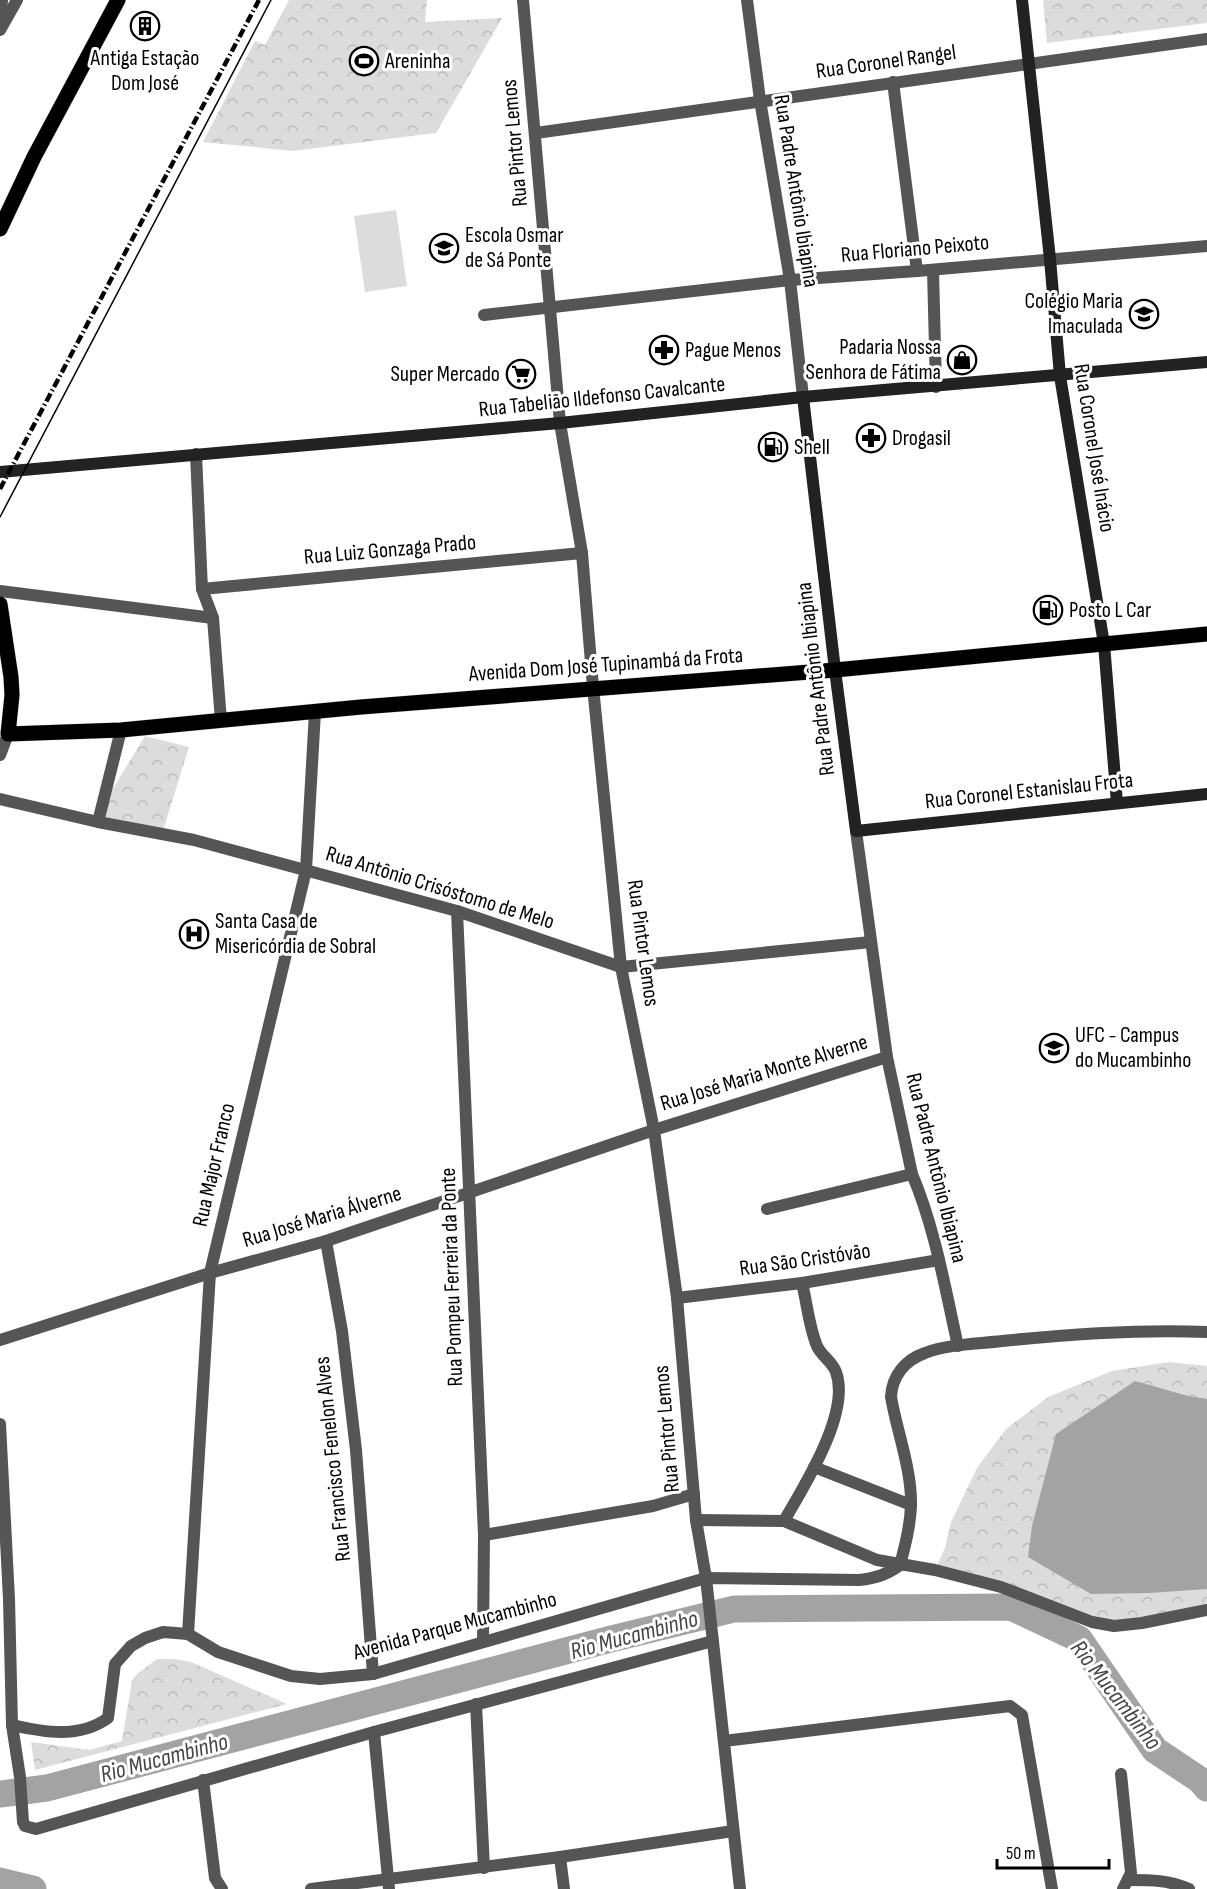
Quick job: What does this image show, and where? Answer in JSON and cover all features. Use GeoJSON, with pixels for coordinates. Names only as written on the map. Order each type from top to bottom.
{"type":"FeatureCollection","features":[{"type":"Feature","properties":{"kind":"main road"},"geometry":{"type":"LineString","coordinates":[[0,228],[34,158],[118,0]]}},
{"type":"Feature","properties":{"kind":"main road","name":"Rua Coronel José Inácio"},"geometry":{"type":"LineString","coordinates":[[1022,0],[1050,259],[1059,376],[1104,644],[1118,802]]}},
{"type":"Feature","properties":{"kind":"main road","name":"Rua Tabelião Ildefonso Cavalcante"},"geometry":{"type":"LineString","coordinates":[[0,472],[560,423],[803,397],[1207,362]]}},
{"type":"Feature","properties":{"kind":"main road","name":"Rua Padre Antônio Ibiapina"},"geometry":{"type":"LineString","coordinates":[[803,397],[856,831]]}},
{"type":"Feature","properties":{"kind":"main road"},"geometry":{"type":"LineString","coordinates":[[1,614],[12,695],[8,734]]}},
{"type":"Feature","properties":{"kind":"main road","name":"Avenida Dom José Tupinambá da Frota"},"geometry":{"type":"LineString","coordinates":[[8,734],[121,730],[593,687],[835,670],[1207,634]]}},
{"type":"Feature","properties":{"kind":"main road","name":"Rua Coronel Estanislau Frota"},"geometry":{"type":"LineString","coordinates":[[856,831],[1207,794]]}},
{"type":"Feature","properties":{"kind":"street"},"geometry":{"type":"LineString","coordinates":[[0,29],[2,0]]}},
{"type":"Feature","properties":{"kind":"street"},"geometry":{"type":"LineString","coordinates":[[0,29],[17,0]]}},
{"type":"Feature","properties":{"kind":"street","name":"Rua Pintor Lemos"},"geometry":{"type":"LineString","coordinates":[[523,0],[560,423],[582,553],[621,967],[654,1130],[676,1298],[696,1520],[706,1578],[740,1889]]}},
{"type":"Feature","properties":{"kind":"street","name":"Rua Padre Antônio Ibiapina"},"geometry":{"type":"LineString","coordinates":[[747,0],[760,100],[790,280],[803,397]]}},
{"type":"Feature","properties":{"kind":"street","name":"Rua Coronel Rangel"},"geometry":{"type":"LineString","coordinates":[[536,133],[1207,39]]}},
{"type":"Feature","properties":{"kind":"street"},"geometry":{"type":"LineString","coordinates":[[893,82],[917,271]]}},
{"type":"Feature","properties":{"kind":"street","name":"Rua Floriano Peixoto"},"geometry":{"type":"LineString","coordinates":[[484,315],[790,280],[1207,246]]}},
{"type":"Feature","properties":{"kind":"street"},"geometry":{"type":"LineString","coordinates":[[933,270],[936,387]]}},
{"type":"Feature","properties":{"kind":"street"},"geometry":{"type":"LineString","coordinates":[[196,454],[202,589],[213,618],[221,721]]}},
{"type":"Feature","properties":{"kind":"street","name":"Rua Luiz Gonzaga Prado"},"geometry":{"type":"LineString","coordinates":[[202,589],[582,553]]}},
{"type":"Feature","properties":{"kind":"street"},"geometry":{"type":"LineString","coordinates":[[0,591],[213,618]]}},
{"type":"Feature","properties":{"kind":"street","name":"Rua Major Franco"},"geometry":{"type":"LineString","coordinates":[[188,1634],[210,1273],[306,870],[315,712]]}},
{"type":"Feature","properties":{"kind":"street"},"geometry":{"type":"LineString","coordinates":[[98,822],[121,730]]}},
{"type":"Feature","properties":{"kind":"street"},"geometry":{"type":"LineString","coordinates":[[0,755],[8,734]]}},
{"type":"Feature","properties":{"kind":"street","name":"Rua Antônio Crisóstomo de Melo"},"geometry":{"type":"LineString","coordinates":[[0,799],[98,822],[194,840],[306,870],[457,911],[621,967],[871,942]]}},
{"type":"Feature","properties":{"kind":"street","name":"Rua Padre Antônio Ibiapina"},"geometry":{"type":"LineString","coordinates":[[856,831],[887,1057],[912,1174],[919,1190],[939,1260],[958,1346]]}},
{"type":"Feature","properties":{"kind":"street","name":"Rua Pompeu Ferreira da Ponte"},"geometry":{"type":"LineString","coordinates":[[457,911],[484,1535],[483,1641]]}},
{"type":"Feature","properties":{"kind":"street","name":"Rua José Maria Monte Alverne"},"geometry":{"type":"LineString","coordinates":[[654,1130],[887,1057]]}},
{"type":"Feature","properties":{"kind":"street","name":"Rua José Maria Álverne"},"geometry":{"type":"LineString","coordinates":[[0,1340],[210,1273],[326,1241],[654,1130]]}},
{"type":"Feature","properties":{"kind":"street"},"geometry":{"type":"LineString","coordinates":[[767,1209],[912,1174]]}},
{"type":"Feature","properties":{"kind":"street","name":"Rua Francisco Fenelon Alves"},"geometry":{"type":"LineString","coordinates":[[326,1241],[342,1331],[356,1450],[373,1674]]}},
{"type":"Feature","properties":{"kind":"street","name":"Rua São Cristóvão"},"geometry":{"type":"LineString","coordinates":[[676,1298],[802,1283],[939,1260]]}},
{"type":"Feature","properties":{"kind":"street"},"geometry":{"type":"LineString","coordinates":[[784,1521],[814,1467],[836,1416],[840,1388],[831,1362],[818,1347],[802,1283]]}},
{"type":"Feature","properties":{"kind":"street"},"geometry":{"type":"LineString","coordinates":[[900,1565],[907,1541],[911,1506],[909,1482],[892,1405],[891,1389],[899,1371],[908,1362],[926,1352],[958,1346],[1099,1333],[1207,1332]]}},
{"type":"Feature","properties":{"kind":"street"},"geometry":{"type":"LineString","coordinates":[[0,1424],[6,1694],[20,1784],[23,1822],[27,1827],[36,1829],[712,1637]]}},
{"type":"Feature","properties":{"kind":"street"},"geometry":{"type":"LineString","coordinates":[[814,1467],[911,1506]]}},
{"type":"Feature","properties":{"kind":"street"},"geometry":{"type":"LineString","coordinates":[[484,1535],[653,1506],[694,1494]]}},
{"type":"Feature","properties":{"kind":"street"},"geometry":{"type":"LineString","coordinates":[[696,1520],[784,1521],[877,1560],[935,1570],[1000,1587],[1092,1622],[1114,1626],[1207,1610]]}},
{"type":"Feature","properties":{"kind":"street","name":"Avenida Parque Mucambinho"},"geometry":{"type":"LineString","coordinates":[[12,1725],[69,1733],[99,1725],[108,1718],[115,1664],[131,1646],[163,1632],[188,1634],[219,1652],[291,1676],[320,1679],[373,1674],[706,1578],[859,1580],[887,1574],[900,1565]]}},
{"type":"Feature","properties":{"kind":"street"},"geometry":{"type":"LineString","coordinates":[[476,1704],[484,1868]]}},
{"type":"Feature","properties":{"kind":"street"},"geometry":{"type":"LineString","coordinates":[[724,1741],[1010,1706],[1022,1716],[1052,1889]]}},
{"type":"Feature","properties":{"kind":"street"},"geometry":{"type":"LineString","coordinates":[[374,1732],[389,1884]]}},
{"type":"Feature","properties":{"kind":"street"},"geometry":{"type":"LineString","coordinates":[[1121,1774],[1131,1873],[1126,1884]]}},
{"type":"Feature","properties":{"kind":"street"},"geometry":{"type":"LineString","coordinates":[[203,1780],[215,1878],[222,1889]]}},
{"type":"Feature","properties":{"kind":"street"},"geometry":{"type":"LineString","coordinates":[[311,1889],[389,1884],[733,1831]]}},
{"type":"Feature","properties":{"kind":"street"},"geometry":{"type":"LineString","coordinates":[[560,1857],[564,1889]]}},
{"type":"Feature","properties":{"kind":"street"},"geometry":{"type":"LineString","coordinates":[[1126,1884],[1161,1880],[1190,1889]]}},
{"type":"Feature","properties":{"kind":"green space"},"geometry":{"type":"Polygon","coordinates":[[[289,0],[427,0],[425,22],[502,18],[436,133],[293,151],[203,142],[255,41],[265,45],[289,0]]]}},
{"type":"Feature","properties":{"kind":"green space"},"geometry":{"type":"Polygon","coordinates":[[[1043,0],[1207,0],[1207,23],[1047,43],[1043,0]]]}},
{"type":"Feature","properties":{"kind":"green space"},"geometry":{"type":"Polygon","coordinates":[[[396,210],[407,286],[365,292],[354,216],[396,210]]]}},
{"type":"Feature","properties":{"kind":"green space"},"geometry":{"type":"Polygon","coordinates":[[[145,736],[189,747],[161,837],[104,818],[109,795],[145,736]]]}},
{"type":"Feature","properties":{"kind":"green space"},"geometry":{"type":"Polygon","coordinates":[[[1169,1362],[1207,1366],[1207,1610],[1114,1626],[935,1570],[945,1548],[951,1522],[977,1468],[1006,1429],[1048,1397],[1112,1371],[1169,1362]]]}},
{"type":"Feature","properties":{"kind":"green space"},"geometry":{"type":"Polygon","coordinates":[[[157,1659],[191,1662],[287,1704],[35,1770],[31,1742],[89,1750],[122,1741],[132,1680],[157,1659]]]}},
{"type":"Feature","properties":{"kind":"shaded area"},"geometry":{"type":"Polygon","coordinates":[[[1135,1381],[1207,1399],[1207,1589],[1091,1594],[1028,1557],[1032,1526],[1056,1434],[1135,1381]]]}},
{"type":"Feature","properties":{"kind":"waterway","name":"Rio Mucambinho"},"geometry":{"type":"LineString","coordinates":[[0,1794],[47,1788],[611,1639],[734,1609],[1011,1607],[1079,1639],[1155,1750],[1200,1780],[1207,1788]]}},
{"type":"Feature","properties":{"kind":"waterway"},"geometry":{"type":"LineString","coordinates":[[0,1881],[33,1889]]}},
{"type":"Feature","properties":{"kind":"tram line"},"geometry":{"type":"LineString","coordinates":[[0,517],[271,0]]}},
{"type":"Feature","properties":{"kind":"railway"},"geometry":{"type":"LineString","coordinates":[[0,489],[259,0]]}},
{"type":"Feature","properties":{"kind":"place","name":"Antiga Estação Dom José"},"geometry":{"type":"Point","coordinates":[145,26]}},
{"type":"Feature","properties":{"kind":"place","name":"Areninha"},"geometry":{"type":"Point","coordinates":[364,61]}},
{"type":"Feature","properties":{"kind":"place","name":"Escola Osmar de Sá Ponte"},"geometry":{"type":"Point","coordinates":[444,248]}},
{"type":"Feature","properties":{"kind":"place","name":"Colégio Maria Imaculada"},"geometry":{"type":"Point","coordinates":[1144,314]}},
{"type":"Feature","properties":{"kind":"place","name":"Pague Menos"},"geometry":{"type":"Point","coordinates":[664,350]}},
{"type":"Feature","properties":{"kind":"place","name":"Padaria Nossa Senhora de Fátima"},"geometry":{"type":"Point","coordinates":[962,360]}},
{"type":"Feature","properties":{"kind":"place","name":"Super Mercado"},"geometry":{"type":"Point","coordinates":[521,374]}},
{"type":"Feature","properties":{"kind":"place","name":"Drogasil"},"geometry":{"type":"Point","coordinates":[871,438]}},
{"type":"Feature","properties":{"kind":"place","name":"Shell"},"geometry":{"type":"Point","coordinates":[773,447]}},
{"type":"Feature","properties":{"kind":"place","name":"Posto L Car"},"geometry":{"type":"Point","coordinates":[1048,610]}},
{"type":"Feature","properties":{"kind":"place","name":"Santa Casa de Misericórdia de Sobral"},"geometry":{"type":"Point","coordinates":[194,934]}},
{"type":"Feature","properties":{"kind":"place","name":"UFC - Campus do Mucambinho"},"geometry":{"type":"Point","coordinates":[1054,1048]}}]}
